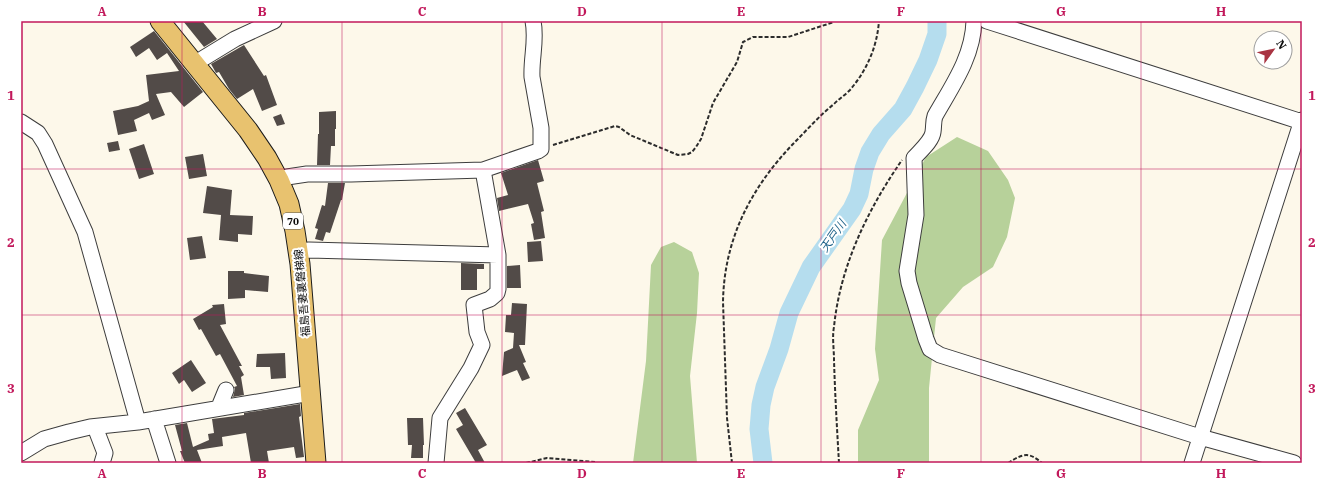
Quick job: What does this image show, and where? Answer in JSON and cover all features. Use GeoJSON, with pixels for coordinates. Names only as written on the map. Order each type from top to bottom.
{"type":"FeatureCollection","features":[{"type":"Feature","properties":{"kind":"main road","name":"福島吾妻裏磐梯線"},"geometry":{"type":"LineString","coordinates":[[160,21],[248,130],[267,158],[279,180],[289,204],[298,251],[316,463]]}},
{"type":"Feature","properties":{"kind":"street"},"geometry":{"type":"LineString","coordinates":[[194,64],[235,39],[274,21]]}},
{"type":"Feature","properties":{"kind":"street"},"geometry":{"type":"LineString","coordinates":[[279,180],[287,177],[307,174],[483,170],[538,151],[540,149],[540,128],[532,77],[535,30],[533,21]]}},
{"type":"Feature","properties":{"kind":"street"},"geometry":{"type":"LineString","coordinates":[[974,21],[963,68],[935,116],[933,123],[934,132],[932,137],[914,158],[916,214],[907,270],[928,344],[934,352],[940,355],[1200,436],[1294,463]]}},
{"type":"Feature","properties":{"kind":"street"},"geometry":{"type":"LineString","coordinates":[[987,21],[1302,121],[1192,463]]}},
{"type":"Feature","properties":{"kind":"street"},"geometry":{"type":"LineString","coordinates":[[21,122],[38,134],[44,144],[86,232],[138,422]]}},
{"type":"Feature","properties":{"kind":"street"},"geometry":{"type":"LineString","coordinates":[[436,463],[440,418],[471,368],[482,344],[478,332],[474,305],[490,299],[497,293],[498,255],[483,170]]}},
{"type":"Feature","properties":{"kind":"street"},"geometry":{"type":"LineString","coordinates":[[298,251],[309,250],[498,255]]}},
{"type":"Feature","properties":{"kind":"street"},"geometry":{"type":"LineString","coordinates":[[219,407],[226,390]]}},
{"type":"Feature","properties":{"kind":"street"},"geometry":{"type":"LineString","coordinates":[[21,453],[44,439],[95,427],[138,422],[154,418],[311,392]]}},
{"type":"Feature","properties":{"kind":"street"},"geometry":{"type":"LineString","coordinates":[[154,418],[168,463]]}},
{"type":"Feature","properties":{"kind":"street"},"geometry":{"type":"LineString","coordinates":[[95,427],[105,453],[102,463]]}},
{"type":"Feature","properties":{"kind":"path"},"geometry":{"type":"LineString","coordinates":[[732,463],[726,411],[723,282],[732,240],[741,216],[765,178],[792,146],[833,104],[849,90],[867,64],[874,48],[879,21]]}},
{"type":"Feature","properties":{"kind":"path"},"geometry":{"type":"LineString","coordinates":[[540,149],[615,126],[619,127],[630,135],[678,155],[688,154],[696,147],[700,139],[714,103],[737,62],[743,42],[753,37],[788,37],[834,22]]}},
{"type":"Feature","properties":{"kind":"path"},"geometry":{"type":"LineString","coordinates":[[839,463],[834,378],[833,328],[838,297],[850,257],[863,226],[888,180],[904,156]]}},
{"type":"Feature","properties":{"kind":"path"},"geometry":{"type":"LineString","coordinates":[[1008,463],[1020,456],[1029,455],[1033,456],[1042,463]]}},
{"type":"Feature","properties":{"kind":"path"},"geometry":{"type":"LineString","coordinates":[[526,463],[547,458],[596,462]]}},
{"type":"Feature","properties":{"kind":"green space"},"geometry":{"type":"Polygon","coordinates":[[[957,137],[988,151],[1008,180],[1015,198],[1007,237],[993,267],[963,287],[936,318],[929,388],[929,463],[858,463],[858,430],[879,380],[875,349],[882,240],[926,157],[957,137]]]}},
{"type":"Feature","properties":{"kind":"green space"},"geometry":{"type":"Polygon","coordinates":[[[674,242],[692,252],[699,273],[697,313],[690,376],[697,463],[633,463],[646,361],[651,265],[661,247],[674,242]]]}},
{"type":"Feature","properties":{"kind":"building"},"geometry":{"type":"Polygon","coordinates":[[[183,21],[202,21],[217,39],[204,47],[183,21]]]}},
{"type":"Feature","properties":{"kind":"building"},"geometry":{"type":"Polygon","coordinates":[[[154,31],[203,92],[184,107],[171,92],[156,94],[165,115],[152,120],[149,113],[134,120],[137,131],[118,135],[113,111],[138,106],[149,101],[146,75],[179,71],[167,53],[157,60],[149,48],[136,57],[130,47],[154,31]]]}},
{"type":"Feature","properties":{"kind":"building"},"geometry":{"type":"Polygon","coordinates":[[[244,45],[264,76],[266,75],[277,105],[262,111],[253,89],[237,99],[219,72],[216,73],[211,64],[244,45]]]}},
{"type":"Feature","properties":{"kind":"building"},"geometry":{"type":"Polygon","coordinates":[[[336,111],[335,146],[331,146],[330,165],[317,165],[319,112],[336,111]]]}},
{"type":"Feature","properties":{"kind":"building"},"geometry":{"type":"Polygon","coordinates":[[[281,114],[285,124],[277,126],[273,117],[281,114]]]}},
{"type":"Feature","properties":{"kind":"building"},"geometry":{"type":"Polygon","coordinates":[[[118,141],[120,150],[109,152],[107,143],[118,141]]]}},
{"type":"Feature","properties":{"kind":"building"},"geometry":{"type":"Polygon","coordinates":[[[144,144],[154,174],[139,179],[129,149],[144,144]]]}},
{"type":"Feature","properties":{"kind":"building"},"geometry":{"type":"Polygon","coordinates":[[[203,154],[207,176],[189,179],[185,157],[203,154]]]}},
{"type":"Feature","properties":{"kind":"building"},"geometry":{"type":"Polygon","coordinates":[[[538,160],[544,181],[537,183],[544,211],[541,212],[545,238],[534,240],[531,224],[534,223],[528,204],[499,211],[497,198],[508,195],[501,173],[538,160]]]}},
{"type":"Feature","properties":{"kind":"building"},"geometry":{"type":"Polygon","coordinates":[[[328,183],[345,183],[342,200],[330,233],[326,232],[323,241],[315,239],[318,229],[315,228],[322,205],[325,206],[328,183]]]}},
{"type":"Feature","properties":{"kind":"building"},"geometry":{"type":"Polygon","coordinates":[[[207,186],[232,190],[230,215],[253,216],[252,235],[238,234],[238,242],[219,240],[221,215],[203,213],[207,186]]]}},
{"type":"Feature","properties":{"kind":"building"},"geometry":{"type":"Polygon","coordinates":[[[202,236],[206,258],[190,260],[187,238],[202,236]]]}},
{"type":"Feature","properties":{"kind":"building"},"geometry":{"type":"Polygon","coordinates":[[[541,241],[543,261],[528,262],[527,242],[541,241]]]}},
{"type":"Feature","properties":{"kind":"building"},"geometry":{"type":"Polygon","coordinates":[[[461,263],[484,264],[484,269],[477,269],[477,290],[461,290],[461,263]]]}},
{"type":"Feature","properties":{"kind":"building"},"geometry":{"type":"Polygon","coordinates":[[[520,265],[521,288],[507,288],[507,266],[520,265]]]}},
{"type":"Feature","properties":{"kind":"building"},"geometry":{"type":"Polygon","coordinates":[[[228,271],[244,271],[244,273],[269,276],[268,292],[245,290],[245,298],[228,299],[228,271]]]}},
{"type":"Feature","properties":{"kind":"building"},"geometry":{"type":"Polygon","coordinates":[[[512,303],[527,304],[525,345],[519,345],[526,362],[523,363],[530,378],[522,381],[517,370],[502,376],[504,352],[513,348],[514,333],[505,332],[506,315],[511,315],[512,303]]]}},
{"type":"Feature","properties":{"kind":"building"},"geometry":{"type":"Polygon","coordinates":[[[224,304],[226,324],[220,325],[242,366],[239,366],[244,375],[241,377],[244,395],[233,397],[234,387],[237,386],[220,354],[216,356],[201,329],[199,330],[193,319],[213,307],[212,305],[224,304]]]}},
{"type":"Feature","properties":{"kind":"building"},"geometry":{"type":"Polygon","coordinates":[[[285,353],[286,378],[271,379],[270,367],[256,367],[257,354],[285,353]]]}},
{"type":"Feature","properties":{"kind":"building"},"geometry":{"type":"Polygon","coordinates":[[[191,360],[206,383],[192,392],[184,380],[179,384],[172,373],[191,360]]]}},
{"type":"Feature","properties":{"kind":"building"},"geometry":{"type":"Polygon","coordinates":[[[300,404],[301,416],[299,417],[304,457],[296,458],[294,447],[267,451],[269,463],[251,463],[246,433],[222,437],[223,446],[197,450],[202,463],[185,463],[180,451],[182,451],[175,425],[187,423],[193,447],[209,440],[208,434],[214,433],[212,419],[244,415],[244,413],[300,404]]]}},
{"type":"Feature","properties":{"kind":"building"},"geometry":{"type":"Polygon","coordinates":[[[465,408],[487,445],[478,450],[485,463],[476,463],[456,429],[463,425],[456,413],[465,408]]]}},
{"type":"Feature","properties":{"kind":"building"},"geometry":{"type":"Polygon","coordinates":[[[407,418],[423,418],[423,458],[411,458],[412,445],[408,445],[407,418]]]}},
{"type":"Feature","properties":{"kind":"waterway","name":"天戸川"},"geometry":{"type":"LineString","coordinates":[[763,463],[759,429],[761,405],[765,387],[779,349],[789,313],[811,267],[852,209],[859,194],[864,169],[870,152],[881,134],[903,109],[915,87],[928,60],[937,34],[937,21]]}}]}
